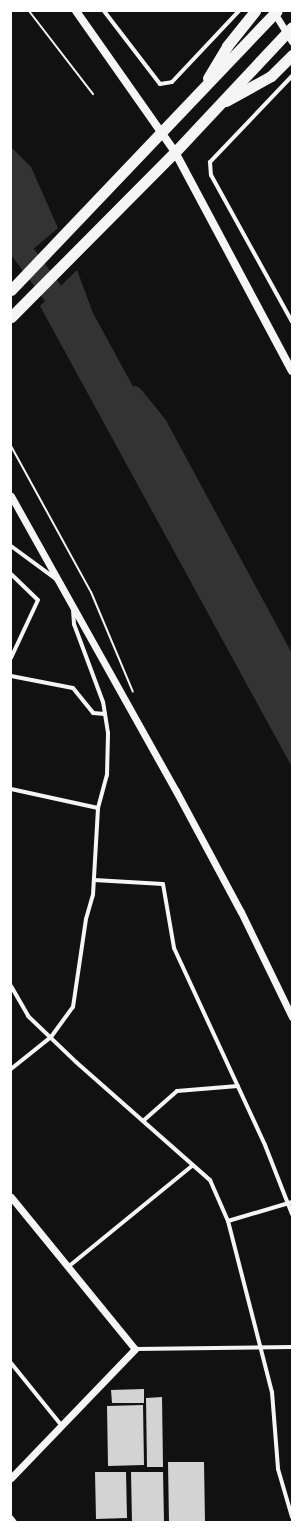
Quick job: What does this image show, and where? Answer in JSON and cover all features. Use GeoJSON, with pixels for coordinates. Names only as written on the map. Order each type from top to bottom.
{"type":"FeatureCollection","features":[{"type":"Feature","properties":{"kind":"highway"},"geometry":{"type":"LineString","coordinates":[[199,93],[227,46],[255,11]]}},
{"type":"Feature","properties":{"kind":"highway"},"geometry":{"type":"LineString","coordinates":[[11,290],[162,135],[199,93],[239,54],[278,11]]}},
{"type":"Feature","properties":{"kind":"highway"},"geometry":{"type":"LineString","coordinates":[[11,316],[175,152],[254,65],[292,27]]}},
{"type":"Feature","properties":{"kind":"highway"},"geometry":{"type":"LineString","coordinates":[[219,105],[271,76],[292,55]]}},
{"type":"Feature","properties":{"kind":"main road"},"geometry":{"type":"LineString","coordinates":[[76,11],[175,152],[292,371]]}},
{"type":"Feature","properties":{"kind":"street"},"geometry":{"type":"LineString","coordinates":[[104,11],[160,84],[172,82],[239,11]]}},
{"type":"Feature","properties":{"kind":"street"},"geometry":{"type":"LineString","coordinates":[[273,11],[292,41]]}},
{"type":"Feature","properties":{"kind":"street"},"geometry":{"type":"LineString","coordinates":[[292,76],[210,162],[211,175],[292,322]]}},
{"type":"Feature","properties":{"kind":"street"},"geometry":{"type":"LineString","coordinates":[[11,496],[61,583],[240,912],[292,1017]]}},
{"type":"Feature","properties":{"kind":"street"},"geometry":{"type":"LineString","coordinates":[[11,546],[61,583]]}},
{"type":"Feature","properties":{"kind":"street"},"geometry":{"type":"LineString","coordinates":[[11,574],[38,600],[11,658]]}},
{"type":"Feature","properties":{"kind":"street"},"geometry":{"type":"LineString","coordinates":[[11,1069],[51,1037],[73,1007],[94,880],[98,808],[107,775],[108,733],[102,702],[74,624],[73,605]]}},
{"type":"Feature","properties":{"kind":"street"},"geometry":{"type":"LineString","coordinates":[[11,676],[73,688],[94,713],[104,714]]}},
{"type":"Feature","properties":{"kind":"street"},"geometry":{"type":"LineString","coordinates":[[11,789],[98,808]]}},
{"type":"Feature","properties":{"kind":"street"},"geometry":{"type":"LineString","coordinates":[[94,880],[163,884],[174,948],[290,1203],[292,1214]]}},
{"type":"Feature","properties":{"kind":"street"},"geometry":{"type":"LineString","coordinates":[[11,986],[28,1016],[210,1180],[228,1221],[272,1392],[278,1469],[292,1517]]}},
{"type":"Feature","properties":{"kind":"street"},"geometry":{"type":"LineString","coordinates":[[143,1121],[177,1091],[238,1086]]}},
{"type":"Feature","properties":{"kind":"street"},"geometry":{"type":"LineString","coordinates":[[68,1267],[193,1165]]}},
{"type":"Feature","properties":{"kind":"street"},"geometry":{"type":"LineString","coordinates":[[11,1197],[135,1349]]}},
{"type":"Feature","properties":{"kind":"street"},"geometry":{"type":"LineString","coordinates":[[228,1221],[290,1203]]}},
{"type":"Feature","properties":{"kind":"street"},"geometry":{"type":"LineString","coordinates":[[11,1478],[135,1349],[292,1347]]}},
{"type":"Feature","properties":{"kind":"street"},"geometry":{"type":"LineString","coordinates":[[11,1363],[62,1426]]}},
{"type":"Feature","properties":{"kind":"street"},"geometry":{"type":"LineString","coordinates":[[11,1517],[15,1522]]}},
{"type":"Feature","properties":{"kind":"path"},"geometry":{"type":"LineString","coordinates":[[29,11],[94,94]]}},
{"type":"Feature","properties":{"kind":"path"},"geometry":{"type":"LineString","coordinates":[[11,446],[91,592],[136,699]]}},
{"type":"Feature","properties":{"kind":"shaded area"},"geometry":{"type":"Polygon","coordinates":[[[11,147],[31,167],[58,228],[17,263],[11,253],[11,147]]]}},
{"type":"Feature","properties":{"kind":"shaded area"},"geometry":{"type":"Polygon","coordinates":[[[77,270],[93,313],[292,679],[292,767],[40,306],[77,270]]]}},
{"type":"Feature","properties":{"kind":"building"},"geometry":{"type":"Polygon","coordinates":[[[144,1389],[144,1403],[112,1403],[111,1390],[144,1389]]]}},
{"type":"Feature","properties":{"kind":"building"},"geometry":{"type":"Polygon","coordinates":[[[162,1397],[163,1467],[147,1467],[146,1398],[162,1397]]]}},
{"type":"Feature","properties":{"kind":"building"},"geometry":{"type":"Polygon","coordinates":[[[143,1405],[144,1465],[108,1466],[107,1406],[143,1405]]]}},
{"type":"Feature","properties":{"kind":"building"},"geometry":{"type":"Polygon","coordinates":[[[168,1462],[204,1462],[205,1522],[169,1522],[168,1462]]]}},
{"type":"Feature","properties":{"kind":"building"},"geometry":{"type":"Polygon","coordinates":[[[95,1472],[126,1472],[127,1518],[96,1519],[95,1472]]]}},
{"type":"Feature","properties":{"kind":"building"},"geometry":{"type":"Polygon","coordinates":[[[131,1472],[163,1472],[164,1522],[132,1522],[131,1472]]]}},
{"type":"Feature","properties":{"kind":"waterway"},"geometry":{"type":"LineString","coordinates":[[11,236],[71,318]]}},
{"type":"Feature","properties":{"kind":"waterway"},"geometry":{"type":"LineString","coordinates":[[133,397],[157,427],[292,677]]}}]}
